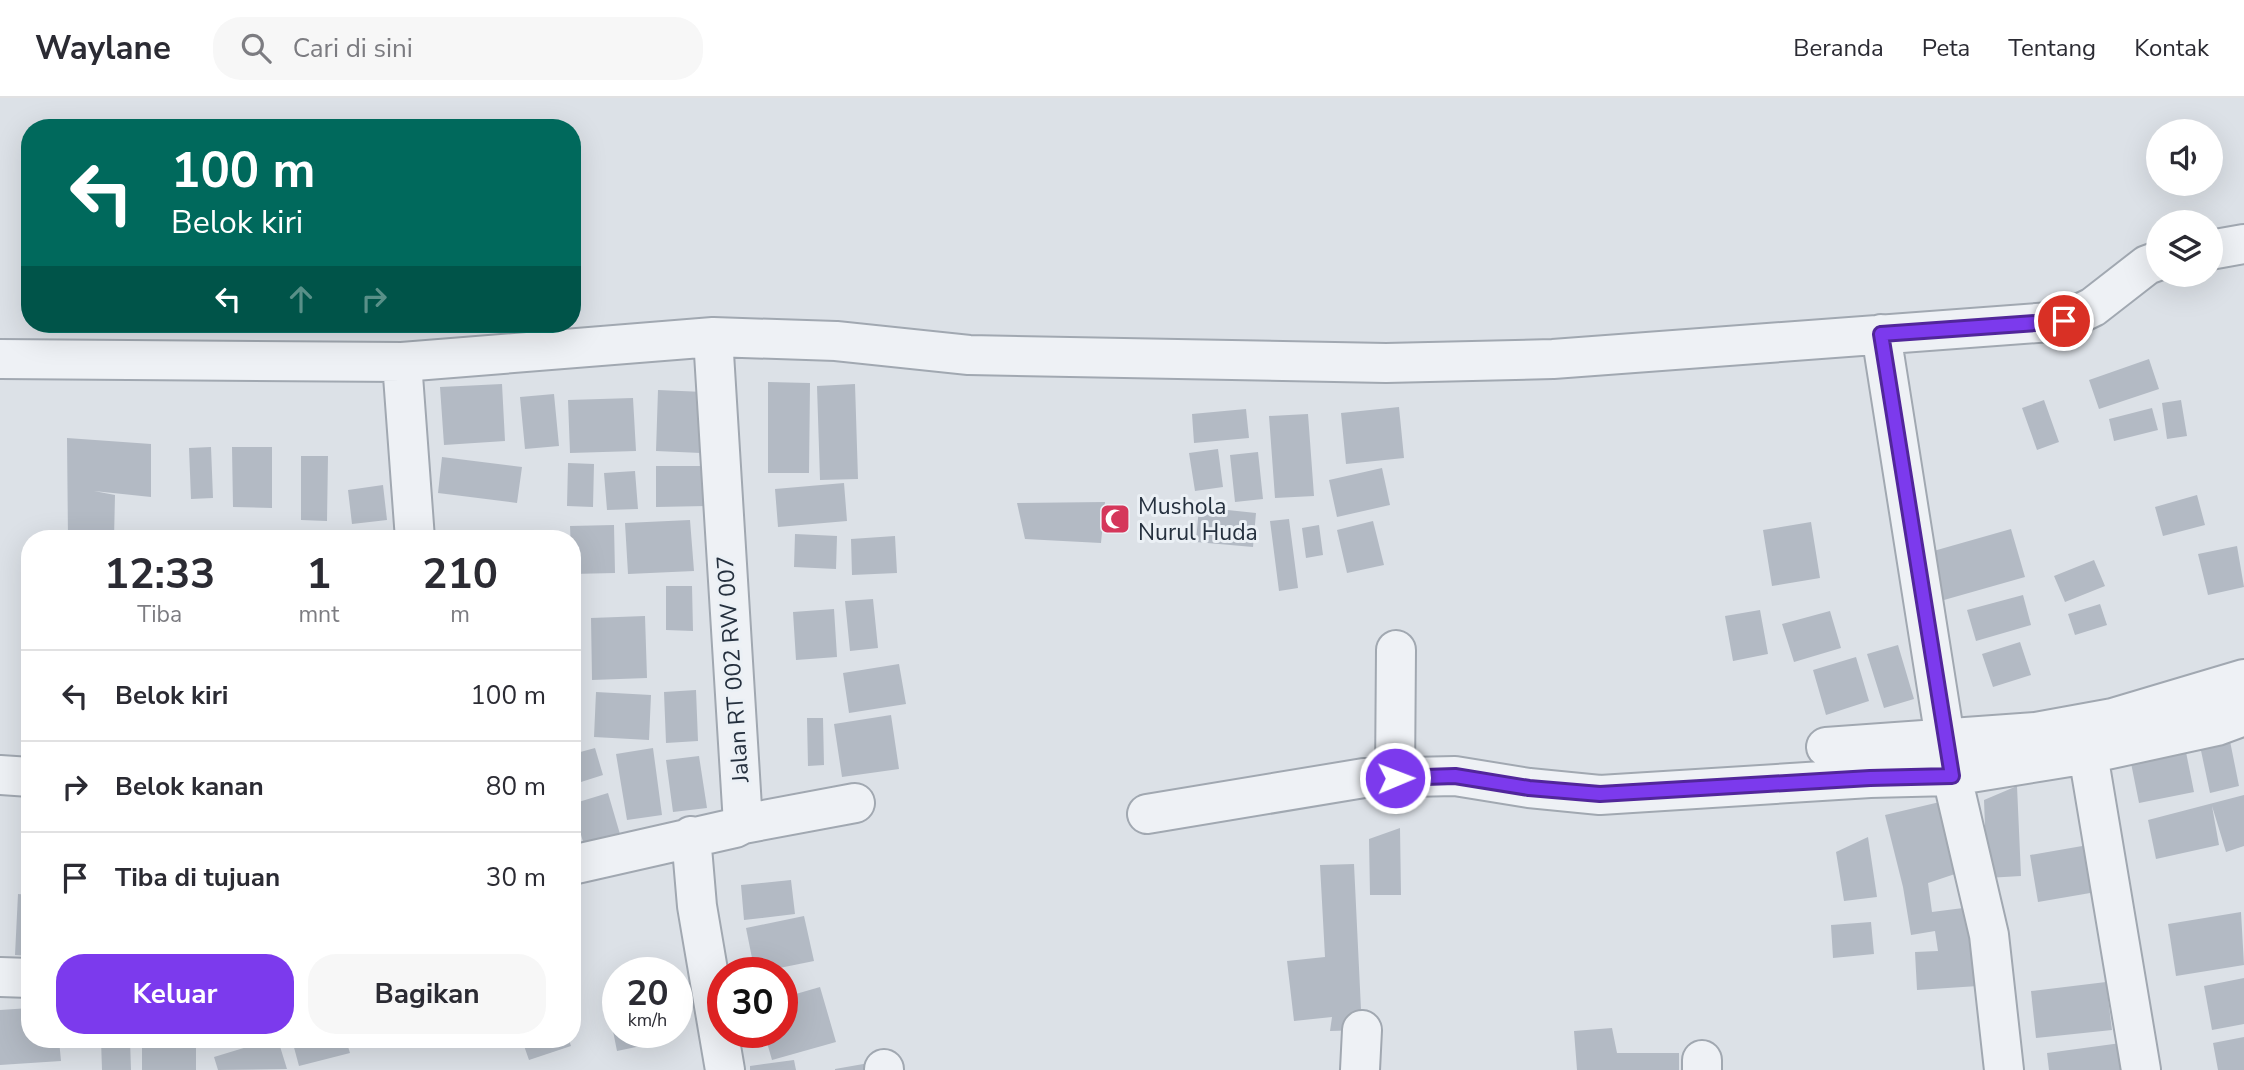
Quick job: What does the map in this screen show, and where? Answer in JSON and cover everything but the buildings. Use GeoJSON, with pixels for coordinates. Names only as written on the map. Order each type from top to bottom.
{"type":"FeatureCollection","features":[{"type":"Feature","properties":{"kind":"street"},"geometry":{"type":"LineString","coordinates":[[2223,248],[2244,244]]}},
{"type":"Feature","properties":{"kind":"street"},"geometry":{"type":"LineString","coordinates":[[0,359],[402,362],[712,337],[836,341],[969,355],[1387,363],[1553,359],[2064,321],[2093,307],[2146,266]]}},
{"type":"Feature","properties":{"kind":"street"},"geometry":{"type":"LineString","coordinates":[[1881,334],[1949,757],[1989,935],[2004,1070]]}},
{"type":"Feature","properties":{"kind":"street","name":"Jalan RT 002 RW 007"},"geometry":{"type":"LineString","coordinates":[[712,337],[743,824]]}},
{"type":"Feature","properties":{"kind":"street"},"geometry":{"type":"LineString","coordinates":[[402,362],[414,530]]}},
{"type":"Feature","properties":{"kind":"street"},"geometry":{"type":"LineString","coordinates":[[1396,649],[1396,763]]}},
{"type":"Feature","properties":{"kind":"street"},"geometry":{"type":"LineString","coordinates":[[1147,814],[1364,778],[1396,763],[1529,788],[1600,794],[1870,778],[2036,732],[2113,718],[2244,679]]}},
{"type":"Feature","properties":{"kind":"street"},"geometry":{"type":"LineString","coordinates":[[1826,747],[1949,757],[2088,754],[2217,726],[2244,716]]}},
{"type":"Feature","properties":{"kind":"street"},"geometry":{"type":"LineString","coordinates":[[2088,754],[2141,1070]]}},
{"type":"Feature","properties":{"kind":"street"},"geometry":{"type":"LineString","coordinates":[[0,775],[21,776]]}},
{"type":"Feature","properties":{"kind":"street"},"geometry":{"type":"LineString","coordinates":[[581,864],[692,848],[743,824],[855,803]]}},
{"type":"Feature","properties":{"kind":"street"},"geometry":{"type":"LineString","coordinates":[[692,848],[697,906],[725,1070]]}},
{"type":"Feature","properties":{"kind":"street"},"geometry":{"type":"LineString","coordinates":[[0,977],[21,978]]}},
{"type":"Feature","properties":{"kind":"street"},"geometry":{"type":"LineString","coordinates":[[1360,1070],[1362,1030]]}},
{"type":"Feature","properties":{"kind":"place","name":"Mushola Nurul Huda"},"geometry":{"type":"Point","coordinates":[1115,519]}},
{"type":"Feature","properties":{"kind":"route"},"geometry":{"type":"LineString","coordinates":[[1395,778],[1455,776],[1529,788],[1600,794],[1870,778],[1952,776],[1881,334],[2064,321]]}}]}
